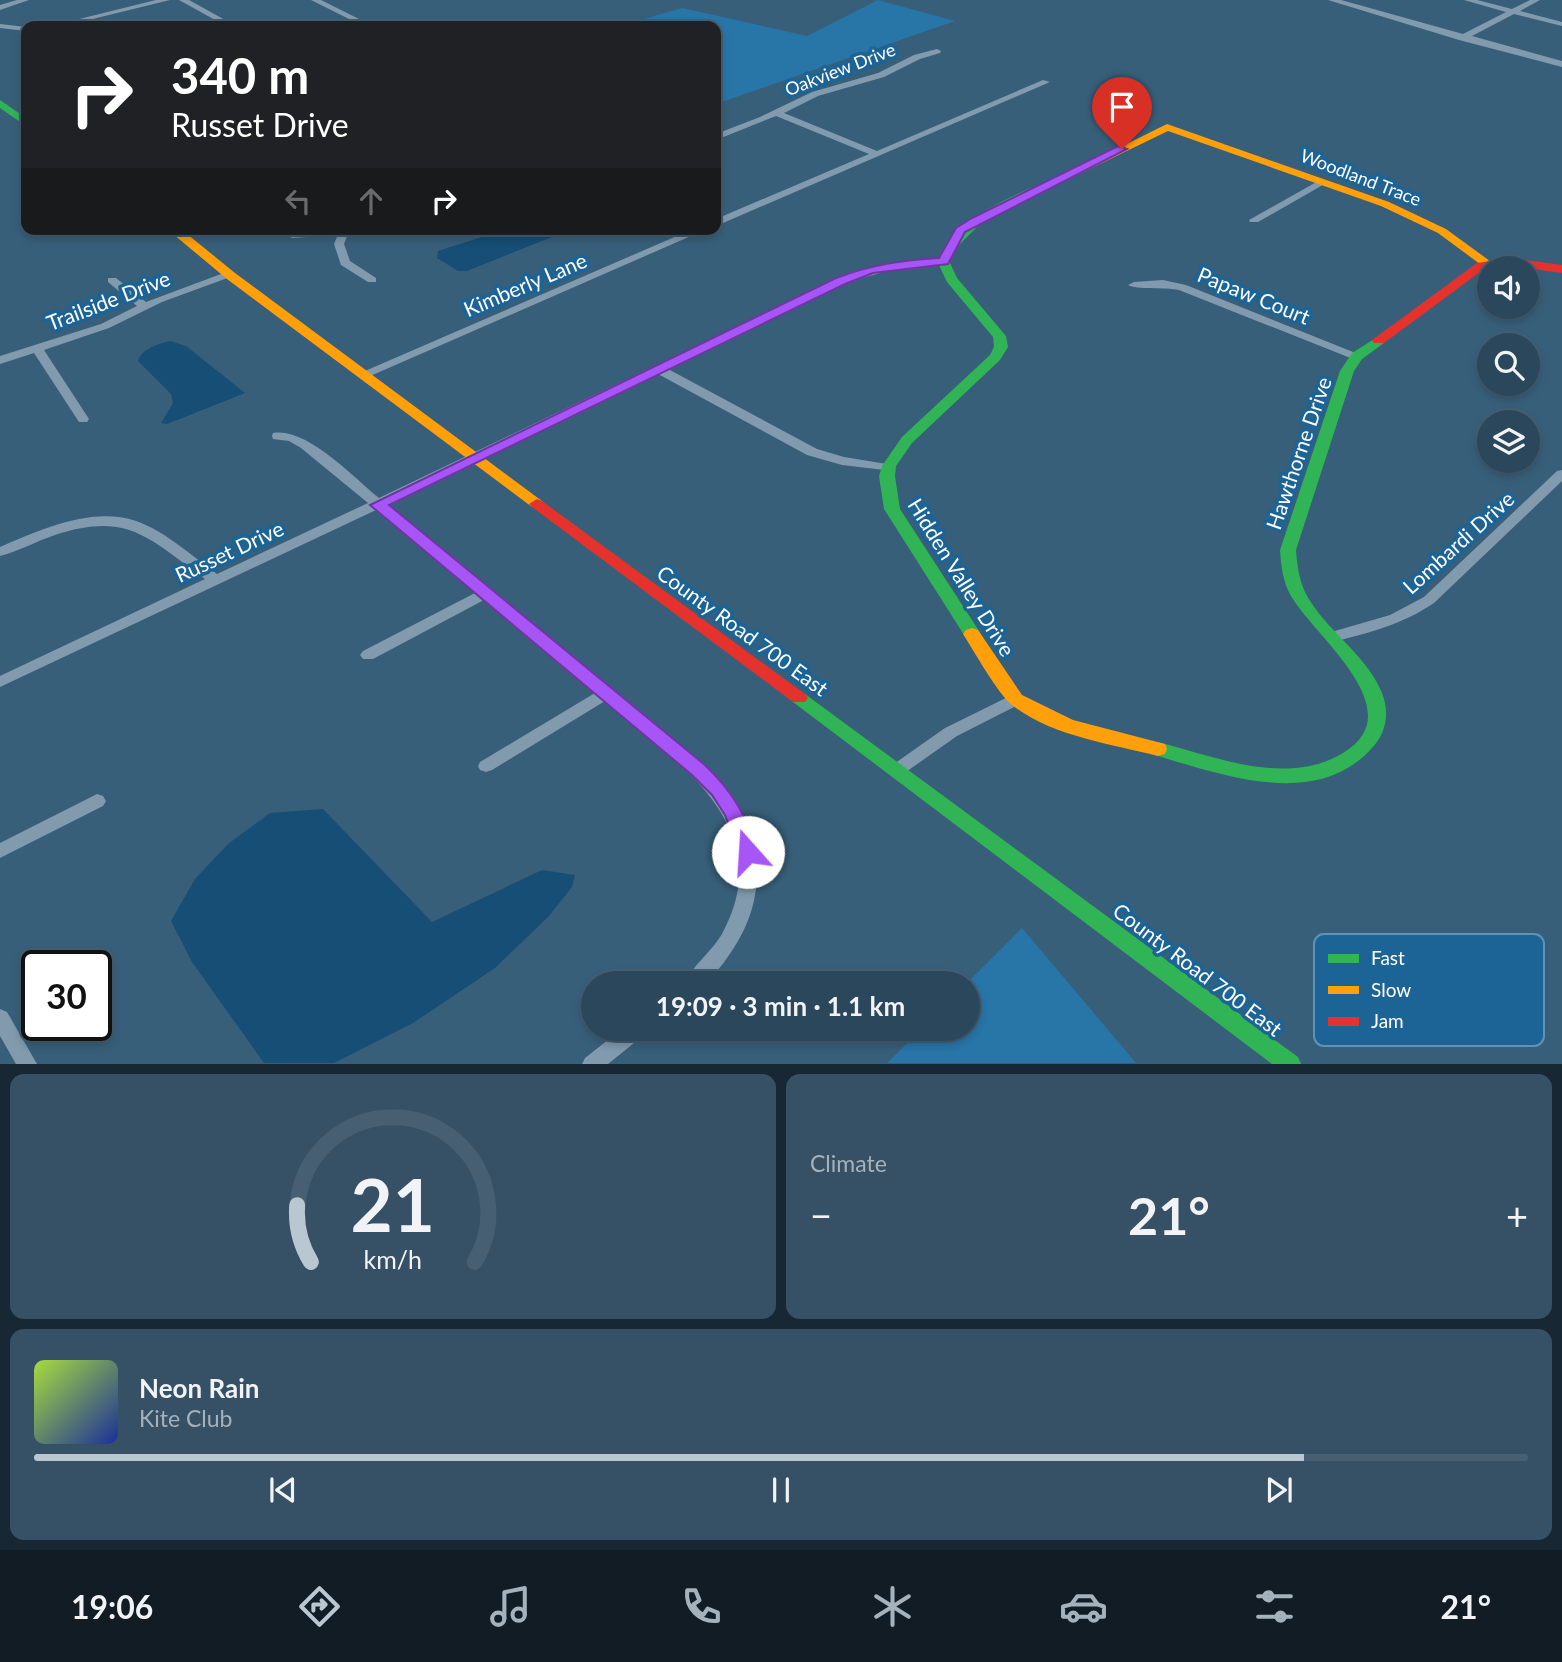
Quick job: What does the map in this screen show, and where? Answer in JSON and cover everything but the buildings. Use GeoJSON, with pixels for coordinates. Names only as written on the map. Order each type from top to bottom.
{"type":"FeatureCollection","features":[{"type":"Feature","properties":{"kind":"street"},"geometry":{"type":"LineString","coordinates":[[0,8],[25,0]]}},
{"type":"Feature","properties":{"kind":"street"},"geometry":{"type":"LineString","coordinates":[[76,21],[166,0]]}},
{"type":"Feature","properties":{"kind":"street"},"geometry":{"type":"LineString","coordinates":[[183,0],[222,21]]}},
{"type":"Feature","properties":{"kind":"street"},"geometry":{"type":"LineString","coordinates":[[315,0],[359,21]]}},
{"type":"Feature","properties":{"kind":"street"},"geometry":{"type":"LineString","coordinates":[[1332,0],[1562,64]]}},
{"type":"Feature","properties":{"kind":"street"},"geometry":{"type":"LineString","coordinates":[[1468,0],[1562,24]]}},
{"type":"Feature","properties":{"kind":"street"},"geometry":{"type":"LineString","coordinates":[[1462,38],[1536,0]]}},
{"type":"Feature","properties":{"kind":"street"},"geometry":{"type":"LineString","coordinates":[[0,26],[21,28]]}},
{"type":"Feature","properties":{"kind":"street","name":"Oakview Drive"},"geometry":{"type":"LineString","coordinates":[[721,135],[816,94],[881,75],[921,55],[937,51]]}},
{"type":"Feature","properties":{"kind":"street"},"geometry":{"type":"LineString","coordinates":[[721,221],[1046,82]]}},
{"type":"Feature","properties":{"kind":"street"},"geometry":{"type":"LineString","coordinates":[[0,103],[21,119]]}},
{"type":"Feature","properties":{"kind":"street"},"geometry":{"type":"LineString","coordinates":[[777,113],[876,154]]}},
{"type":"Feature","properties":{"kind":"street","name":"Woodland Trace"},"geometry":{"type":"LineString","coordinates":[[943,261],[960,230],[976,220],[1167,127],[1323,182],[1425,222],[1478,256]]}},
{"type":"Feature","properties":{"kind":"street"},"geometry":{"type":"LineString","coordinates":[[1254,220],[1323,182]]}},
{"type":"Feature","properties":{"kind":"street","name":"County Road 700 East"},"geometry":{"type":"LineString","coordinates":[[180,235],[363,374],[1290,1063]]}},
{"type":"Feature","properties":{"kind":"street"},"geometry":{"type":"LineString","coordinates":[[343,235],[339,244],[345,263],[372,281]]}},
{"type":"Feature","properties":{"kind":"street","name":"Kimberly Lane"},"geometry":{"type":"LineString","coordinates":[[363,374],[688,235]]}},
{"type":"Feature","properties":{"kind":"street"},"geometry":{"type":"LineString","coordinates":[[658,369],[806,450],[842,461],[888,468],[904,443],[995,357],[1001,347],[999,336],[951,279],[943,261]]}},
{"type":"Feature","properties":{"kind":"street","name":"Russet Drive"},"geometry":{"type":"LineString","coordinates":[[0,682],[378,505],[854,275],[902,264],[943,261]]}},
{"type":"Feature","properties":{"kind":"street"},"geometry":{"type":"LineString","coordinates":[[1540,265],[1562,269]]}},
{"type":"Feature","properties":{"kind":"street","name":"Hawthorne Drive"},"geometry":{"type":"LineString","coordinates":[[1016,699],[1056,722],[1171,754],[1274,777],[1306,775],[1334,767],[1356,754],[1371,737],[1377,718],[1375,696],[1366,676],[1306,609],[1290,573],[1288,550],[1348,371],[1357,356],[1477,269]]}},
{"type":"Feature","properties":{"kind":"street","name":"Trailside Drive"},"geometry":{"type":"LineString","coordinates":[[0,360],[105,327],[145,307],[229,274]]}},
{"type":"Feature","properties":{"kind":"street"},"geometry":{"type":"LineString","coordinates":[[112,280],[145,307]]}},
{"type":"Feature","properties":{"kind":"street","name":"Papaw Court"},"geometry":{"type":"LineString","coordinates":[[1134,285],[1163,283],[1182,287],[1357,356]]}},
{"type":"Feature","properties":{"kind":"street"},"geometry":{"type":"LineString","coordinates":[[37,348],[83,419]]}},
{"type":"Feature","properties":{"kind":"street"},"geometry":{"type":"LineString","coordinates":[[278,436],[292,438],[306,445],[719,790],[734,814],[744,838],[748,852],[748,878],[739,921],[724,949],[705,971]]}},
{"type":"Feature","properties":{"kind":"street","name":"Hidden Valley Drive"},"geometry":{"type":"LineString","coordinates":[[888,468],[888,496],[892,509],[1016,699]]}},
{"type":"Feature","properties":{"kind":"street","name":"Lombardi Drive"},"geometry":{"type":"LineString","coordinates":[[1333,637],[1385,623],[1414,611],[1429,600],[1562,474]]}},
{"type":"Feature","properties":{"kind":"street"},"geometry":{"type":"LineString","coordinates":[[0,552],[73,526],[116,522],[133,525],[216,580]]}},
{"type":"Feature","properties":{"kind":"street"},"geometry":{"type":"LineString","coordinates":[[368,654],[485,594]]}},
{"type":"Feature","properties":{"kind":"street"},"geometry":{"type":"LineString","coordinates":[[486,766],[605,694]]}},
{"type":"Feature","properties":{"kind":"street"},"geometry":{"type":"LineString","coordinates":[[897,769],[951,732],[1016,699]]}},
{"type":"Feature","properties":{"kind":"street"},"geometry":{"type":"LineString","coordinates":[[0,852],[97,801]]}},
{"type":"Feature","properties":{"kind":"street"},"geometry":{"type":"LineString","coordinates":[[0,1018],[27,1063]]}},
{"type":"Feature","properties":{"kind":"street"},"geometry":{"type":"LineString","coordinates":[[592,1063],[621,1041]]}},
{"type":"Feature","properties":{"kind":"shaded area"},"geometry":{"type":"Polygon","coordinates":[[[878,0],[955,21],[721,102],[721,21],[637,21],[682,8],[807,36],[878,0]]]}},
{"type":"Feature","properties":{"kind":"shaded area"},"geometry":{"type":"Polygon","coordinates":[[[488,235],[557,235],[467,271],[458,271],[437,258],[438,251],[488,235]]]}},
{"type":"Feature","properties":{"kind":"shaded area"},"geometry":{"type":"Polygon","coordinates":[[[170,341],[186,346],[245,393],[167,424],[161,423],[173,403],[171,394],[138,361],[147,350],[170,341]]]}},
{"type":"Feature","properties":{"kind":"shaded area"},"geometry":{"type":"Polygon","coordinates":[[[323,809],[432,922],[542,870],[575,875],[572,887],[549,916],[495,968],[413,1023],[334,1063],[264,1063],[192,962],[171,921],[195,879],[228,844],[270,813],[323,809]]]}},
{"type":"Feature","properties":{"kind":"shaded area"},"geometry":{"type":"Polygon","coordinates":[[[1022,928],[1136,1063],[887,1063],[910,1041],[980,1041],[979,971],[1022,928]]]}},
{"type":"Feature","properties":{"kind":"traffic: fast"},"geometry":{"type":"LineString","coordinates":[[0,103],[21,119]]}},
{"type":"Feature","properties":{"kind":"traffic: fast"},"geometry":{"type":"LineString","coordinates":[[972,634],[892,509],[887,476],[889,466],[907,440],[995,357],[1001,347],[999,336],[951,279],[943,261],[952,244],[979,219],[995,209],[1065,177]]}},
{"type":"Feature","properties":{"kind":"traffic: fast"},"geometry":{"type":"LineString","coordinates":[[1158,749],[1258,774],[1308,775],[1332,769],[1354,756],[1372,736],[1378,715],[1373,694],[1362,673],[1299,596],[1291,574],[1288,550],[1347,371],[1357,356],[1379,340]]}},
{"type":"Feature","properties":{"kind":"traffic: fast"},"geometry":{"type":"LineString","coordinates":[[799,698],[1290,1064]]}},
{"type":"Feature","properties":{"kind":"traffic: slow"},"geometry":{"type":"LineString","coordinates":[[1065,177],[1167,127],[1385,204],[1442,231],[1477,256]]}},
{"type":"Feature","properties":{"kind":"traffic: slow"},"geometry":{"type":"LineString","coordinates":[[180,235],[231,276],[537,504]]}},
{"type":"Feature","properties":{"kind":"traffic: slow"},"geometry":{"type":"LineString","coordinates":[[972,634],[1016,699],[1032,709],[1103,736],[1158,749]]}},
{"type":"Feature","properties":{"kind":"traffic: jam"},"geometry":{"type":"LineString","coordinates":[[1379,340],[1481,266],[1511,262],[1562,269]]}},
{"type":"Feature","properties":{"kind":"traffic: jam"},"geometry":{"type":"LineString","coordinates":[[537,504],[799,698]]}},
{"type":"Feature","properties":{"kind":"route"},"geometry":{"type":"LineString","coordinates":[[748,852],[734,814],[719,790],[699,770],[378,505],[854,275],[902,264],[943,261],[960,230],[1122,149]]}}]}
